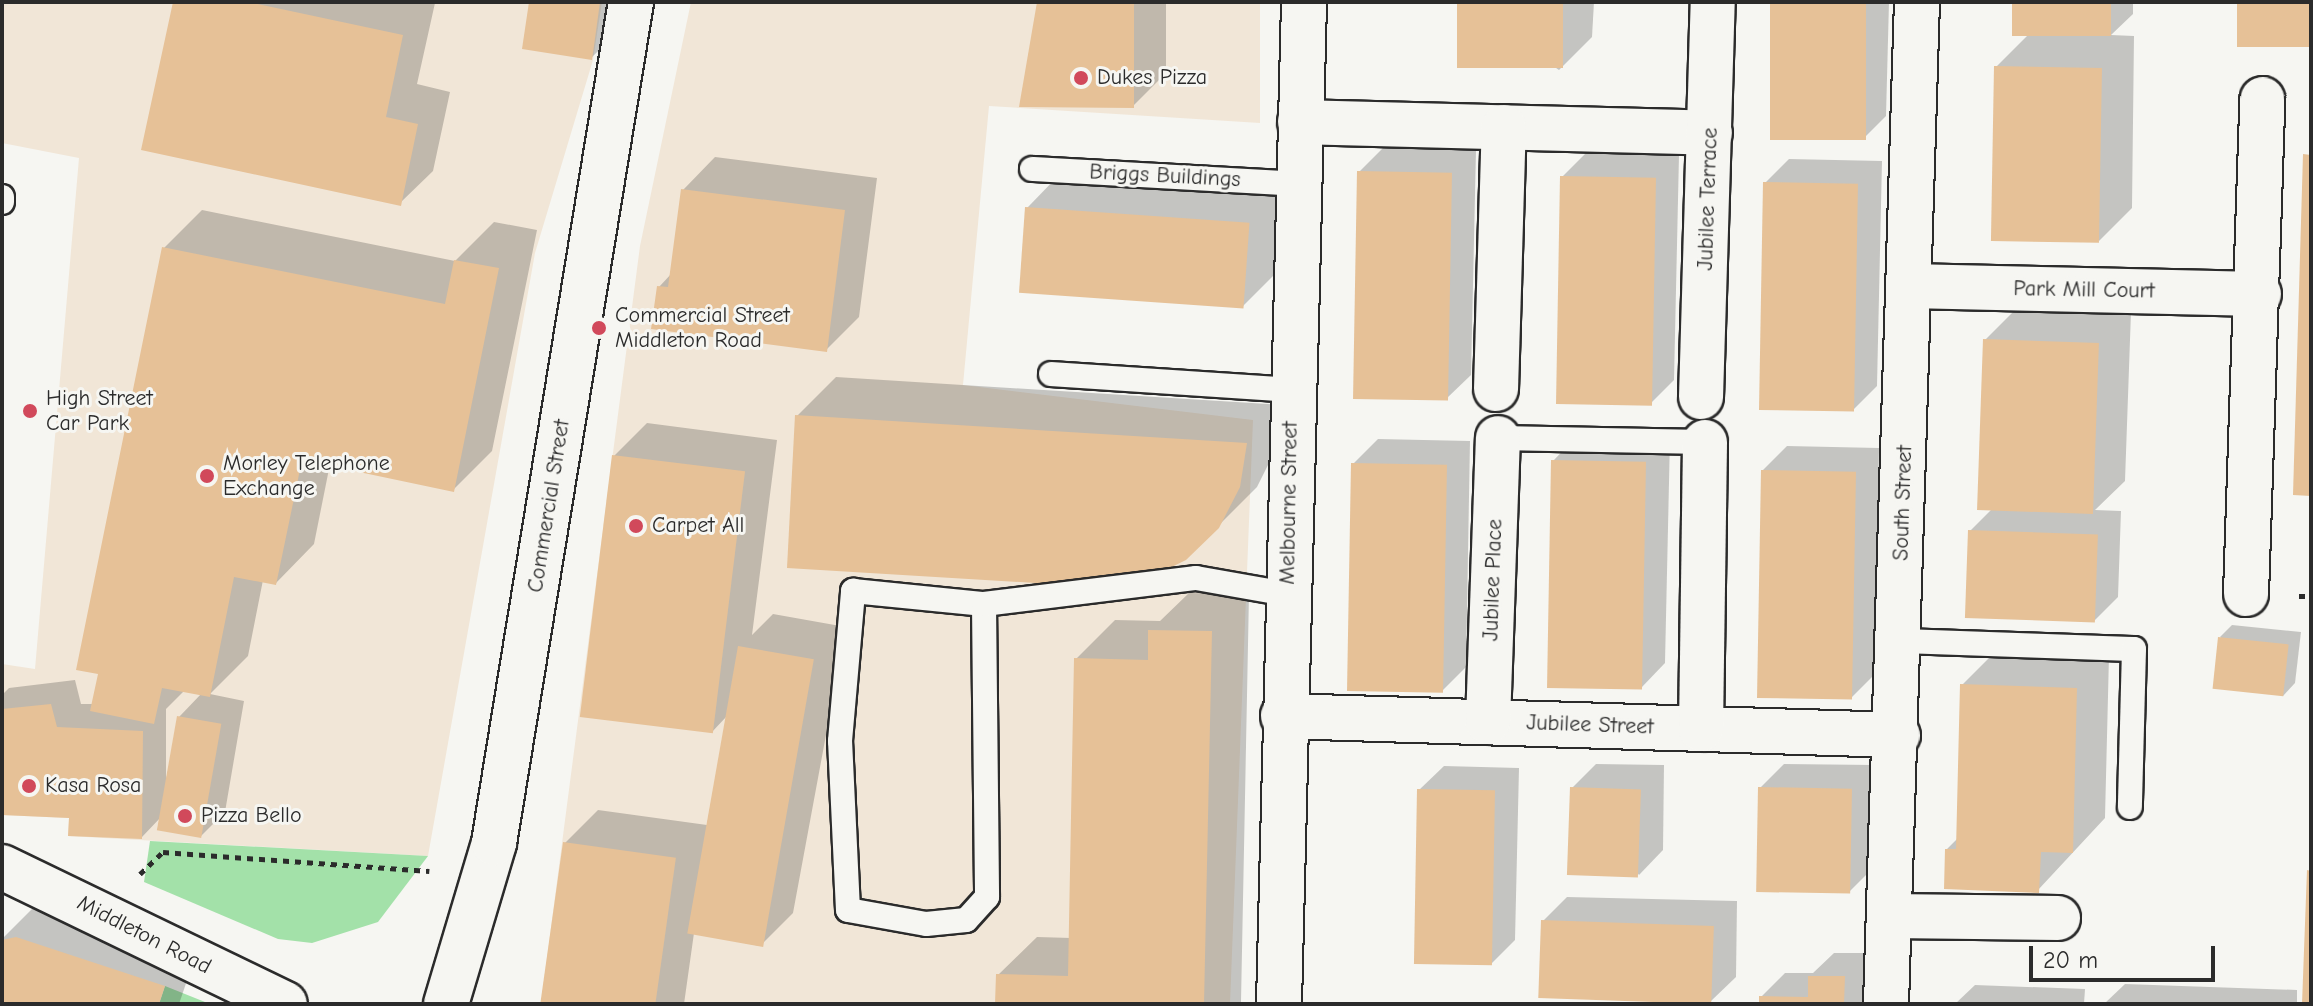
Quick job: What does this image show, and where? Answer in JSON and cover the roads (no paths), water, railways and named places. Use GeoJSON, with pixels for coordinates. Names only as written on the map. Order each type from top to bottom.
{"type":"FeatureCollection","features":[{"type":"Feature","properties":{"kind":"street","name":"Commercial Street"},"geometry":{"type":"LineString","coordinates":[[446,1004],[494,843],[631,2]]}},
{"type":"Feature","properties":{"kind":"street","name":"Melbourne Street"},"geometry":{"type":"LineString","coordinates":[[1279,1004],[1283,716],[1304,2]]}},
{"type":"Feature","properties":{"kind":"street","name":"Jubilee Terrace"},"geometry":{"type":"LineString","coordinates":[[1701,397],[1713,2]]}},
{"type":"Feature","properties":{"kind":"street","name":"South Street"},"geometry":{"type":"LineString","coordinates":[[1886,1004],[1898,735],[1917,2]]}},
{"type":"Feature","properties":{"kind":"street"},"geometry":{"type":"LineString","coordinates":[[2246,594],[2259,294],[2262,99]]}},
{"type":"Feature","properties":{"kind":"street"},"geometry":{"type":"LineString","coordinates":[[1300,122],[1710,133]]}},
{"type":"Feature","properties":{"kind":"street"},"geometry":{"type":"LineString","coordinates":[[1496,389],[1504,127]]}},
{"type":"Feature","properties":{"kind":"street","name":"Park Mill Court"},"geometry":{"type":"LineString","coordinates":[[1909,286],[2259,294]]}},
{"type":"Feature","properties":{"kind":"street","name":"Jubilee Place"},"geometry":{"type":"LineString","coordinates":[[1488,722],[1498,438]]}},
{"type":"Feature","properties":{"kind":"street"},"geometry":{"type":"LineString","coordinates":[[1701,729],[1705,442]]}},
{"type":"Feature","properties":{"kind":"street","name":"Jubilee Street"},"geometry":{"type":"LineString","coordinates":[[1283,716],[1898,735]]}},
{"type":"Feature","properties":{"kind":"street","name":"Middleton Road"},"geometry":{"type":"LineString","coordinates":[[2,867],[285,1004]]}},
{"type":"Feature","properties":{"kind":"street"},"geometry":{"type":"LineString","coordinates":[[2,893],[100,914]]}},
{"type":"Feature","properties":{"kind":"street"},"geometry":{"type":"LineString","coordinates":[[1891,916],[2058,918]]}},
{"type":"Feature","properties":{"kind":"lane","name":"Briggs Buildings"},"geometry":{"type":"LineString","coordinates":[[1032,169],[1298,184]]}},
{"type":"Feature","properties":{"kind":"lane"},"geometry":{"type":"LineString","coordinates":[[1051,374],[1292,390]]}},
{"type":"Feature","properties":{"kind":"lane"},"geometry":{"type":"LineString","coordinates":[[1498,438],[1705,442]]}},
{"type":"Feature","properties":{"kind":"lane"},"geometry":{"type":"LineString","coordinates":[[984,604],[987,897],[966,920],[940,922],[848,910],[840,741],[853,591],[984,604],[1196,578],[1287,594]]}},
{"type":"Feature","properties":{"kind":"lane"},"geometry":{"type":"LineString","coordinates":[[1900,641],[2134,649],[2130,807]]}},
{"type":"Feature","properties":{"kind":"place","name":"Dukes Pizza"},"geometry":{"type":"Point","coordinates":[1081,78]}},
{"type":"Feature","properties":{"kind":"place","name":"Commercial Street Middleton Road"},"geometry":{"type":"Point","coordinates":[599,328]}},
{"type":"Feature","properties":{"kind":"place","name":"High Street Car Park"},"geometry":{"type":"Point","coordinates":[30,411]}},
{"type":"Feature","properties":{"kind":"place","name":"Morley Telephone Exchange"},"geometry":{"type":"Point","coordinates":[207,476]}},
{"type":"Feature","properties":{"kind":"place","name":"Carpet All"},"geometry":{"type":"Point","coordinates":[636,526]}},
{"type":"Feature","properties":{"kind":"place","name":"Kasa Rosa"},"geometry":{"type":"Point","coordinates":[29,786]}},
{"type":"Feature","properties":{"kind":"place","name":"Pizza Bello"},"geometry":{"type":"Point","coordinates":[185,816]}}]}
